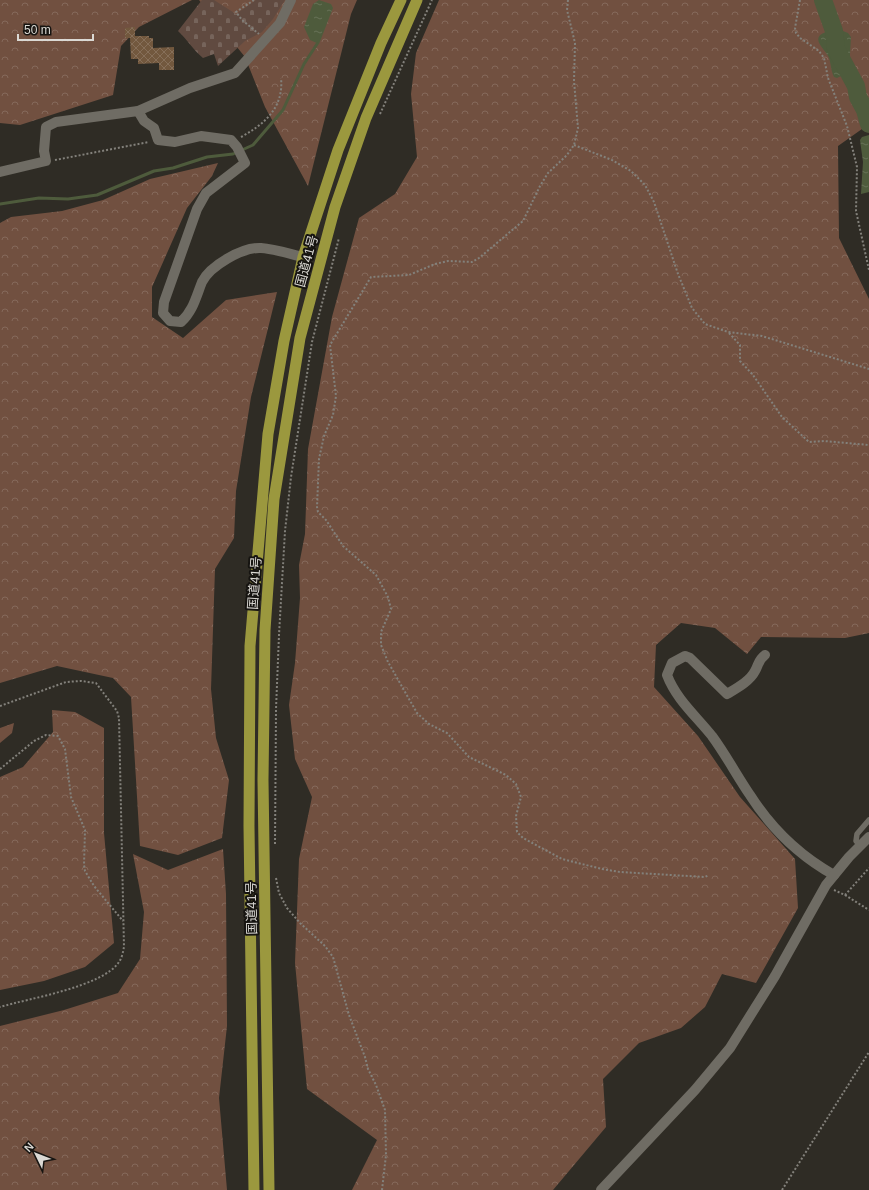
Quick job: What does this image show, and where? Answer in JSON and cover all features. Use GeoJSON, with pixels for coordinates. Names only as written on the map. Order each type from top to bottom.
{"type":"FeatureCollection","features":[{"type":"Feature","properties":{"kind":"highway","name":"国道41号"},"geometry":{"type":"LineString","coordinates":[[254,1190],[249,826],[250,646],[268,434],[284,341],[303,257],[338,150],[381,43],[401,0]]}},
{"type":"Feature","properties":{"kind":"highway","name":"国道41号"},"geometry":{"type":"LineString","coordinates":[[269,1190],[263,780],[265,630],[274,499],[300,338],[335,207],[366,118],[417,0]]}},
{"type":"Feature","properties":{"kind":"street"},"geometry":{"type":"LineString","coordinates":[[0,172],[46,161],[44,145],[46,127],[56,122],[138,111],[190,88],[235,73],[280,23],[291,0]]}},
{"type":"Feature","properties":{"kind":"street"},"geometry":{"type":"LineString","coordinates":[[138,111],[144,121],[154,128],[158,140],[175,142],[201,136],[236,148],[245,163],[206,193],[197,209],[164,302],[163,313],[170,321],[181,322],[188,315],[208,273],[217,264],[244,251],[260,248],[303,257]]}},
{"type":"Feature","properties":{"kind":"street"},"geometry":{"type":"LineString","coordinates":[[765,655],[759,659],[755,671],[748,680],[727,694],[690,658],[685,656],[672,663],[667,675],[675,692],[718,744],[750,795],[768,819],[804,856],[834,875]]}},
{"type":"Feature","properties":{"kind":"street"},"geometry":{"type":"LineString","coordinates":[[601,1190],[695,1090],[730,1048],[775,976],[826,885],[860,846],[869,838]]}},
{"type":"Feature","properties":{"kind":"lane"},"geometry":{"type":"LineString","coordinates":[[860,846],[856,841],[857,834],[869,820]]}},
{"type":"Feature","properties":{"kind":"path"},"geometry":{"type":"LineString","coordinates":[[254,0],[236,12],[242,20],[265,40]]}},
{"type":"Feature","properties":{"kind":"path"},"geometry":{"type":"LineString","coordinates":[[380,115],[432,0]]}},
{"type":"Feature","properties":{"kind":"path"},"geometry":{"type":"LineString","coordinates":[[568,0],[567,10],[575,43],[574,81],[578,128],[574,145],[567,155],[548,173],[540,186],[523,222],[479,258],[472,262],[448,261],[435,264],[409,275],[371,277],[330,345],[336,396],[333,414],[324,436],[319,459],[316,507],[318,512],[326,520],[343,546],[371,568],[388,597],[391,609],[381,632],[381,645],[388,662],[416,713],[429,724],[447,733],[469,757],[506,775],[516,784],[521,797],[516,816],[517,832],[523,838],[562,859],[602,869],[620,872],[705,877],[709,875]]}},
{"type":"Feature","properties":{"kind":"path"},"geometry":{"type":"LineString","coordinates":[[800,0],[796,33],[800,38],[819,51],[824,58],[828,78],[847,126],[858,167],[856,211],[869,270]]}},
{"type":"Feature","properties":{"kind":"path"},"geometry":{"type":"LineString","coordinates":[[236,148],[248,133],[264,122],[281,97],[281,78]]}},
{"type":"Feature","properties":{"kind":"path"},"geometry":{"type":"LineString","coordinates":[[46,161],[158,140]]}},
{"type":"Feature","properties":{"kind":"path"},"geometry":{"type":"LineString","coordinates":[[574,145],[612,160],[631,171],[645,185],[654,202],[678,274],[692,308],[706,324],[728,332],[762,336],[869,369]]}},
{"type":"Feature","properties":{"kind":"path"},"geometry":{"type":"LineString","coordinates":[[275,848],[276,709],[287,515],[304,388],[312,342],[339,235]]}},
{"type":"Feature","properties":{"kind":"path"},"geometry":{"type":"LineString","coordinates":[[728,332],[740,345],[740,361],[753,374],[782,416],[809,442],[824,440],[869,445]]}},
{"type":"Feature","properties":{"kind":"path"},"geometry":{"type":"LineString","coordinates":[[0,706],[66,682],[81,681],[96,683],[117,711],[119,718],[124,921],[124,947],[120,961],[110,972],[89,983],[0,1007]]}},
{"type":"Feature","properties":{"kind":"path"},"geometry":{"type":"LineString","coordinates":[[0,769],[34,741],[46,735],[58,736],[65,749],[71,797],[85,830],[85,871],[94,886],[124,921]]}},
{"type":"Feature","properties":{"kind":"path"},"geometry":{"type":"LineString","coordinates":[[845,895],[869,868]]}},
{"type":"Feature","properties":{"kind":"path"},"geometry":{"type":"LineString","coordinates":[[276,877],[279,893],[287,908],[300,923],[325,946],[333,957],[349,1015],[368,1069],[382,1100],[387,1136],[382,1190]]}},
{"type":"Feature","properties":{"kind":"path"},"geometry":{"type":"LineString","coordinates":[[826,885],[869,910]]}},
{"type":"Feature","properties":{"kind":"path"},"geometry":{"type":"LineString","coordinates":[[782,1190],[869,1052]]}},
{"type":"Feature","properties":{"kind":"green space"},"geometry":{"type":"Polygon","coordinates":[[[0,0],[192,0],[139,27],[121,46],[113,95],[20,125],[0,123],[0,0]]]}},
{"type":"Feature","properties":{"kind":"green space"},"geometry":{"type":"Polygon","coordinates":[[[199,0],[357,0],[351,14],[308,186],[265,107],[245,57],[199,0]]]}},
{"type":"Feature","properties":{"kind":"green space"},"geometry":{"type":"Polygon","coordinates":[[[202,0],[214,0],[236,14],[256,0],[285,0],[273,19],[262,32],[245,41],[218,66],[214,54],[203,58],[178,31],[202,0]]]}},
{"type":"Feature","properties":{"kind":"green space"},"geometry":{"type":"Polygon","coordinates":[[[439,0],[869,0],[869,124],[838,146],[839,238],[869,299],[869,633],[845,638],[761,637],[747,654],[715,628],[681,623],[656,645],[654,687],[698,736],[740,797],[795,859],[798,908],[756,983],[722,974],[705,1007],[681,1028],[639,1043],[603,1079],[606,1127],[553,1190],[352,1190],[377,1140],[307,1089],[295,963],[299,859],[312,797],[295,759],[289,705],[295,663],[300,598],[299,565],[305,534],[308,449],[332,317],[359,218],[395,194],[417,157],[411,94],[416,53],[439,0]]]}},
{"type":"Feature","properties":{"kind":"green space"},"geometry":{"type":"Polygon","coordinates":[[[218,163],[212,176],[187,208],[152,287],[152,317],[183,338],[226,300],[277,292],[251,397],[236,491],[234,538],[215,569],[211,689],[216,738],[229,780],[222,838],[178,855],[140,846],[131,697],[113,678],[57,666],[0,683],[0,223],[11,217],[62,211],[103,200],[150,179],[218,163]]]}},
{"type":"Feature","properties":{"kind":"green space"},"geometry":{"type":"Polygon","coordinates":[[[52,710],[75,712],[104,728],[104,833],[114,943],[85,967],[44,981],[0,990],[0,777],[23,767],[53,732],[52,710]]]}},
{"type":"Feature","properties":{"kind":"green space"},"geometry":{"type":"Polygon","coordinates":[[[14,723],[12,733],[0,743],[0,728],[14,723]]]}},
{"type":"Feature","properties":{"kind":"green space"},"geometry":{"type":"Polygon","coordinates":[[[223,849],[226,894],[227,1026],[219,1098],[227,1190],[0,1190],[0,1026],[64,1010],[118,993],[140,959],[144,912],[133,854],[168,870],[223,849]]]}},
{"type":"Feature","properties":{"kind":"water"},"geometry":{"type":"Polygon","coordinates":[[[319,0],[331,4],[333,8],[319,44],[310,40],[304,27],[313,4],[319,0]]]}},
{"type":"Feature","properties":{"kind":"water"},"geometry":{"type":"Polygon","coordinates":[[[829,31],[843,31],[848,33],[851,37],[849,72],[837,78],[834,77],[829,58],[818,40],[819,36],[829,31]]]}},
{"type":"Feature","properties":{"kind":"water"},"geometry":{"type":"Polygon","coordinates":[[[869,135],[869,192],[861,194],[863,162],[860,140],[862,137],[869,135]]]}},
{"type":"Feature","properties":{"kind":"building"},"geometry":{"type":"Polygon","coordinates":[[[135,27],[135,36],[149,36],[149,38],[153,38],[153,48],[174,47],[174,70],[159,70],[159,63],[138,64],[138,59],[131,59],[130,38],[125,38],[125,28],[135,27]]]}},
{"type":"Feature","properties":{"kind":"waterway"},"geometry":{"type":"LineString","coordinates":[[823,0],[834,31],[836,49],[856,86],[858,97],[865,110],[869,124]]}},
{"type":"Feature","properties":{"kind":"waterway"},"geometry":{"type":"LineString","coordinates":[[0,204],[39,198],[68,199],[97,195],[154,171],[173,168],[207,157],[233,154],[253,145],[283,110],[304,64],[317,44]]}}]}
